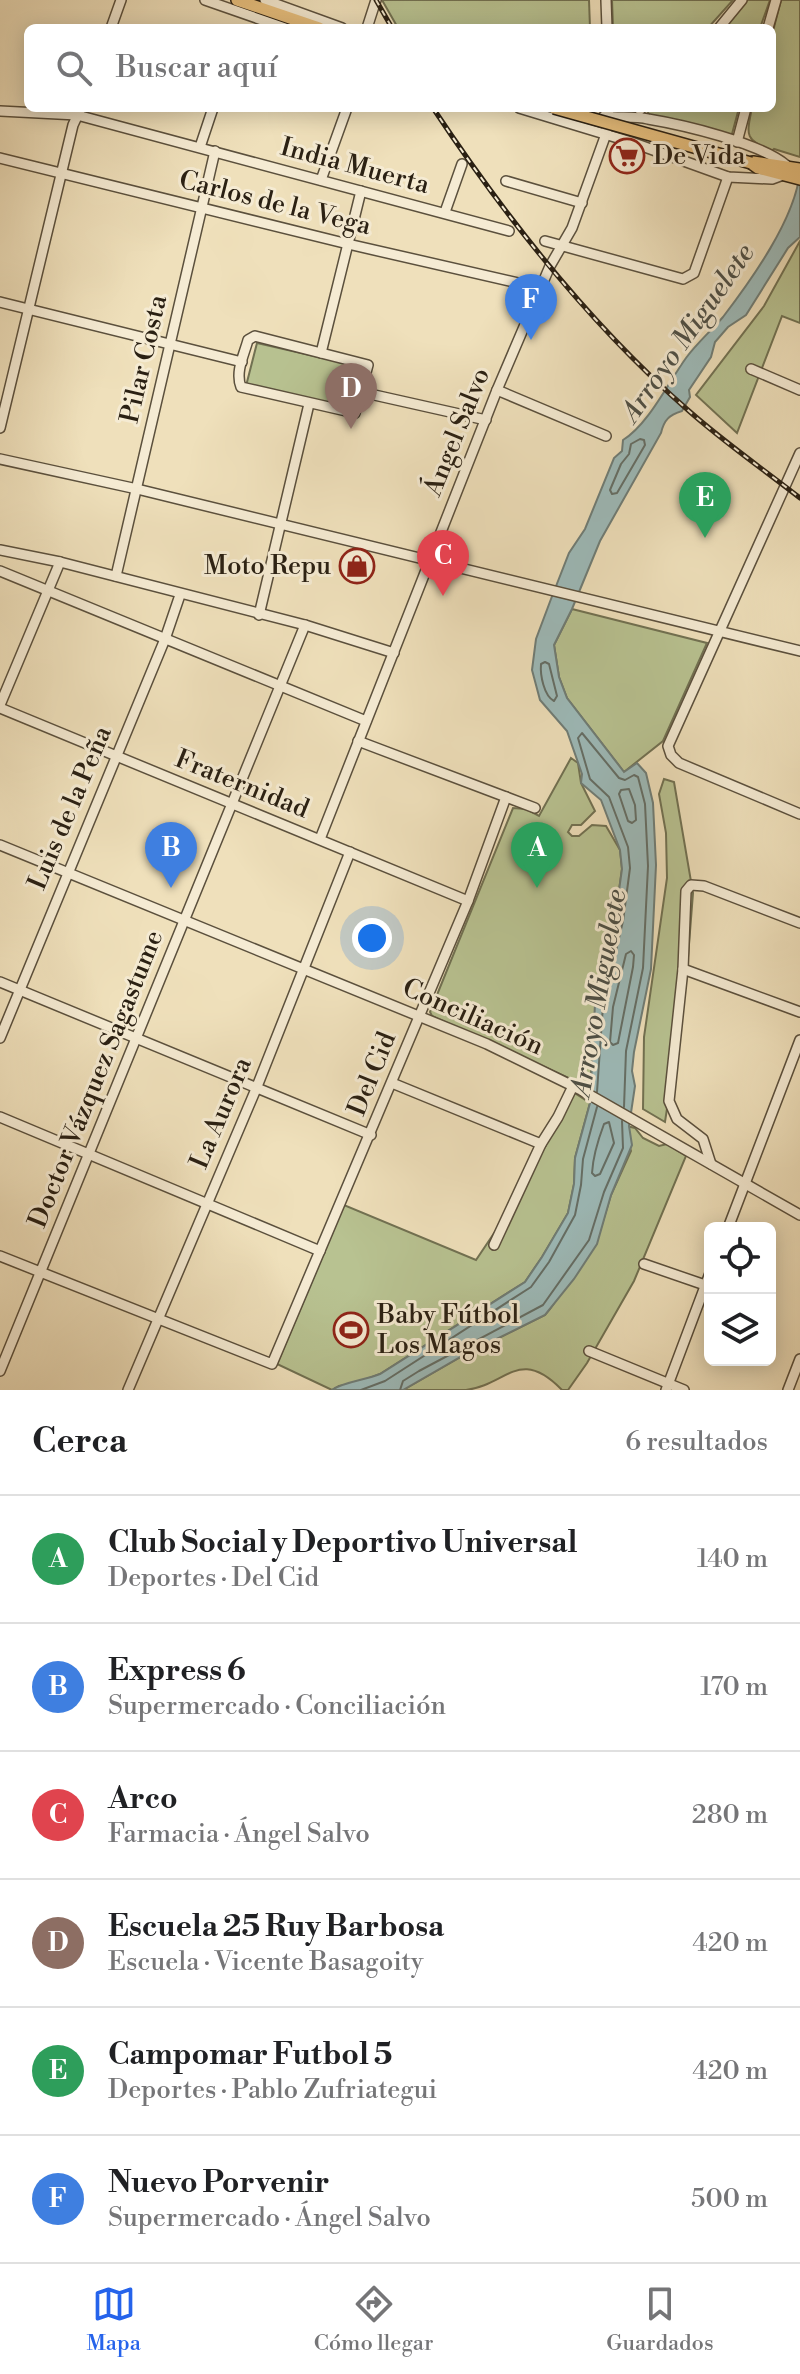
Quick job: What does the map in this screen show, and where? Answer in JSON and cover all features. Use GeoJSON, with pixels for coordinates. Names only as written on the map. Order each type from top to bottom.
{"type":"FeatureCollection","features":[{"type":"Feature","properties":{"kind":"main road"},"geometry":{"type":"LineString","coordinates":[[237,0],[307,24]]}},
{"type":"Feature","properties":{"kind":"main road"},"geometry":{"type":"LineString","coordinates":[[568,112],[751,163],[758,168],[800,169]]}},
{"type":"Feature","properties":{"kind":"main road"},"geometry":{"type":"LineString","coordinates":[[784,170],[800,179]]}},
{"type":"Feature","properties":{"kind":"street"},"geometry":{"type":"LineString","coordinates":[[112,24],[121,0]]}},
{"type":"Feature","properties":{"kind":"street"},"geometry":{"type":"LineString","coordinates":[[205,0],[274,24]]}},
{"type":"Feature","properties":{"kind":"street"},"geometry":{"type":"LineString","coordinates":[[265,0],[331,24]]}},
{"type":"Feature","properties":{"kind":"street"},"geometry":{"type":"LineString","coordinates":[[368,24],[376,0]]}},
{"type":"Feature","properties":{"kind":"street"},"geometry":{"type":"LineString","coordinates":[[606,0],[607,24]]}},
{"type":"Feature","properties":{"kind":"street"},"geometry":{"type":"LineString","coordinates":[[722,24],[742,0]]}},
{"type":"Feature","properties":{"kind":"street"},"geometry":{"type":"LineString","coordinates":[[769,24],[776,0]]}},
{"type":"Feature","properties":{"kind":"street","name":"India Muerta"},"geometry":{"type":"LineString","coordinates":[[0,111],[24,111]]}},
{"type":"Feature","properties":{"kind":"street"},"geometry":{"type":"LineString","coordinates":[[0,428],[61,173],[79,112]]}},
{"type":"Feature","properties":{"kind":"street","name":"India Muerta"},"geometry":{"type":"LineString","coordinates":[[79,112],[509,231]]}},
{"type":"Feature","properties":{"kind":"street"},"geometry":{"type":"LineString","coordinates":[[200,147],[212,112]]}},
{"type":"Feature","properties":{"kind":"street"},"geometry":{"type":"LineString","coordinates":[[321,180],[346,112]]}},
{"type":"Feature","properties":{"kind":"street"},"geometry":{"type":"LineString","coordinates":[[532,112],[631,142],[728,177],[772,179],[784,170],[774,156],[643,112]]}},
{"type":"Feature","properties":{"kind":"street","name":"Ángel Salvo"},"geometry":{"type":"LineString","coordinates":[[320,839],[497,390],[540,288],[582,203],[606,134],[609,112]]}},
{"type":"Feature","properties":{"kind":"street"},"geometry":{"type":"LineString","coordinates":[[631,142],[640,112]]}},
{"type":"Feature","properties":{"kind":"street"},"geometry":{"type":"LineString","coordinates":[[737,142],[745,112]]}},
{"type":"Feature","properties":{"kind":"street","name":"Pilar Costa"},"geometry":{"type":"LineString","coordinates":[[116,576],[215,151]]}},
{"type":"Feature","properties":{"kind":"street","name":"Carlos de la Vega"},"geometry":{"type":"LineString","coordinates":[[0,158],[540,288]]}},
{"type":"Feature","properties":{"kind":"street"},"geometry":{"type":"LineString","coordinates":[[445,212],[462,164]]}},
{"type":"Feature","properties":{"kind":"street"},"geometry":{"type":"LineString","coordinates":[[545,241],[683,279],[690,277],[728,177]]}},
{"type":"Feature","properties":{"kind":"street"},"geometry":{"type":"LineString","coordinates":[[506,181],[582,203]]}},
{"type":"Feature","properties":{"kind":"street"},"geometry":{"type":"LineString","coordinates":[[321,353],[361,191]]}},
{"type":"Feature","properties":{"kind":"street"},"geometry":{"type":"LineString","coordinates":[[0,302],[242,362]]}},
{"type":"Feature","properties":{"kind":"street"},"geometry":{"type":"LineString","coordinates":[[255,336],[321,353],[368,365],[355,413],[241,387],[238,377],[248,340],[255,336]]}},
{"type":"Feature","properties":{"kind":"street"},"geometry":{"type":"LineString","coordinates":[[751,369],[800,390]]}},
{"type":"Feature","properties":{"kind":"street"},"geometry":{"type":"LineString","coordinates":[[497,390],[606,436]]}},
{"type":"Feature","properties":{"kind":"street"},"geometry":{"type":"LineString","coordinates":[[361,392],[486,420]]}},
{"type":"Feature","properties":{"kind":"street"},"geometry":{"type":"LineString","coordinates":[[259,615],[309,404]]}},
{"type":"Feature","properties":{"kind":"street"},"geometry":{"type":"LineString","coordinates":[[800,453],[671,736],[669,750],[679,763],[800,814]]}},
{"type":"Feature","properties":{"kind":"street"},"geometry":{"type":"LineString","coordinates":[[0,459],[137,489],[800,651]]}},
{"type":"Feature","properties":{"kind":"street"},"geometry":{"type":"LineString","coordinates":[[0,550],[60,562],[305,625],[394,653]]}},
{"type":"Feature","properties":{"kind":"street"},"geometry":{"type":"LineString","coordinates":[[0,707],[60,562]]}},
{"type":"Feature","properties":{"kind":"street"},"geometry":{"type":"LineString","coordinates":[[0,571],[366,721]]}},
{"type":"Feature","properties":{"kind":"street","name":"Luis de la Peña"},"geometry":{"type":"LineString","coordinates":[[0,1038],[165,639],[180,595]]}},
{"type":"Feature","properties":{"kind":"street","name":"Doctor Vázquez Sagastume"},"geometry":{"type":"LineString","coordinates":[[0,1371],[305,625]]}},
{"type":"Feature","properties":{"kind":"street","name":"Fraternidad"},"geometry":{"type":"LineString","coordinates":[[0,707],[468,901]]}},
{"type":"Feature","properties":{"kind":"street"},"geometry":{"type":"LineString","coordinates":[[358,741],[535,808]]}},
{"type":"Feature","properties":{"kind":"street","name":"Del Cid"},"geometry":{"type":"LineString","coordinates":[[157,1320],[272,1364],[468,901],[506,797]]}},
{"type":"Feature","properties":{"kind":"street","name":"Conciliación"},"geometry":{"type":"LineString","coordinates":[[0,845],[487,1044],[577,1088],[800,1215]]}},
{"type":"Feature","properties":{"kind":"street","name":"La Aurora"},"geometry":{"type":"LineString","coordinates":[[128,1390],[256,1089],[350,852]]}},
{"type":"Feature","properties":{"kind":"street"},"geometry":{"type":"LineString","coordinates":[[711,1164],[703,1139],[677,1119],[669,1101],[683,969],[686,891],[691,885],[704,886],[800,923]]}},
{"type":"Feature","properties":{"kind":"street"},"geometry":{"type":"LineString","coordinates":[[683,969],[800,1012]]}},
{"type":"Feature","properties":{"kind":"street"},"geometry":{"type":"LineString","coordinates":[[0,982],[371,1135]]}},
{"type":"Feature","properties":{"kind":"street"},"geometry":{"type":"LineString","coordinates":[[730,1222],[800,1040]]}},
{"type":"Feature","properties":{"kind":"street"},"geometry":{"type":"LineString","coordinates":[[392,1083],[541,1144]]}},
{"type":"Feature","properties":{"kind":"street"},"geometry":{"type":"LineString","coordinates":[[494,1245],[541,1144],[577,1088]]}},
{"type":"Feature","properties":{"kind":"street"},"geometry":{"type":"LineString","coordinates":[[0,1117],[320,1251]]}},
{"type":"Feature","properties":{"kind":"street"},"geometry":{"type":"LineString","coordinates":[[0,1256],[157,1320]]}},
{"type":"Feature","properties":{"kind":"street"},"geometry":{"type":"LineString","coordinates":[[644,1264],[704,1285]]}},
{"type":"Feature","properties":{"kind":"street"},"geometry":{"type":"LineString","coordinates":[[667,1387],[704,1288]]}},
{"type":"Feature","properties":{"kind":"street"},"geometry":{"type":"LineString","coordinates":[[589,1351],[667,1387],[684,1390]]}},
{"type":"Feature","properties":{"kind":"street"},"geometry":{"type":"LineString","coordinates":[[788,1390],[800,1359]]}},
{"type":"Feature","properties":{"kind":"green space"},"geometry":{"type":"Polygon","coordinates":[[[382,0],[589,0],[590,24],[396,24],[382,0]]]}},
{"type":"Feature","properties":{"kind":"green space"},"geometry":{"type":"Polygon","coordinates":[[[612,0],[733,0],[712,24],[613,24],[612,0]]]}},
{"type":"Feature","properties":{"kind":"green space"},"geometry":{"type":"Polygon","coordinates":[[[747,0],[770,0],[761,24],[726,24],[747,0]]]}},
{"type":"Feature","properties":{"kind":"green space"},"geometry":{"type":"Polygon","coordinates":[[[781,0],[800,0],[800,157],[763,147],[752,140],[749,131],[751,112],[776,112],[775,24],[781,0]]]}},
{"type":"Feature","properties":{"kind":"green space"},"geometry":{"type":"Polygon","coordinates":[[[648,112],[738,112],[729,136],[649,116],[648,112]]]}},
{"type":"Feature","properties":{"kind":"green space"},"geometry":{"type":"Polygon","coordinates":[[[800,241],[800,323],[782,316],[737,433],[696,395],[764,306],[800,241]]]}},
{"type":"Feature","properties":{"kind":"green space"},"geometry":{"type":"Polygon","coordinates":[[[257,343],[358,366],[349,408],[246,386],[257,343]]]}},
{"type":"Feature","properties":{"kind":"green space"},"geometry":{"type":"Polygon","coordinates":[[[572,609],[707,643],[663,741],[624,772],[567,698],[559,677],[554,645],[572,609]]]}},
{"type":"Feature","properties":{"kind":"green space"},"geometry":{"type":"Polygon","coordinates":[[[571,758],[578,763],[581,783],[595,811],[581,825],[572,825],[568,832],[579,836],[592,825],[606,826],[620,850],[622,869],[615,919],[601,976],[589,1091],[582,1084],[432,1016],[430,1012],[513,808],[526,809],[539,816],[571,758]]]}},
{"type":"Feature","properties":{"kind":"green space"},"geometry":{"type":"Polygon","coordinates":[[[664,779],[674,782],[693,893],[686,983],[665,1122],[643,1109],[644,1037],[667,878],[666,833],[659,794],[664,779]]]}},
{"type":"Feature","properties":{"kind":"green space"},"geometry":{"type":"Polygon","coordinates":[[[573,1092],[590,1103],[575,1158],[568,1213],[525,1282],[380,1374],[356,1383],[332,1390],[277,1364],[344,1205],[476,1260],[515,1202],[573,1092]]]}},
{"type":"Feature","properties":{"kind":"green space"},"geometry":{"type":"Polygon","coordinates":[[[622,1125],[635,1128],[643,1138],[659,1146],[667,1144],[686,1156],[634,1281],[568,1390],[562,1390],[535,1371],[524,1369],[466,1390],[403,1390],[464,1355],[545,1315],[550,1309],[596,1244],[611,1195],[631,1151],[622,1125]]]}},
{"type":"Feature","properties":{"kind":"water","name":"Arroyo Miguelete"},"geometry":{"type":"Polygon","coordinates":[[[800,172],[800,237],[788,248],[746,315],[728,327],[715,342],[711,357],[689,390],[690,397],[682,411],[666,421],[600,541],[554,645],[559,677],[567,698],[624,772],[637,763],[646,773],[653,803],[656,865],[651,969],[634,1052],[632,1071],[635,1086],[629,1126],[632,1145],[611,1195],[597,1244],[545,1315],[464,1355],[403,1390],[332,1390],[380,1374],[525,1282],[568,1213],[575,1158],[590,1103],[595,1004],[615,919],[622,869],[620,850],[601,800],[581,783],[582,774],[567,731],[540,700],[532,670],[536,639],[569,553],[585,529],[614,458],[622,451],[623,440],[649,414],[686,358],[723,317],[759,267],[790,209],[800,172]]]}},
{"type":"Feature","properties":{"kind":"railway"},"geometry":{"type":"LineString","coordinates":[[376,0],[390,24]]}},
{"type":"Feature","properties":{"kind":"railway"},"geometry":{"type":"LineString","coordinates":[[436,112],[490,190],[583,306],[652,378],[730,445],[800,498]]}},
{"type":"Feature","properties":{"kind":"place","name":"De Vida"},"geometry":{"type":"Point","coordinates":[627,156]}},
{"type":"Feature","properties":{"kind":"place","name":"Nuevo Porvenir"},"geometry":{"type":"Point","coordinates":[531,340]}},
{"type":"Feature","properties":{"kind":"place","name":"Escuela 25 Ruy Barbosa"},"geometry":{"type":"Point","coordinates":[351,429]}},
{"type":"Feature","properties":{"kind":"place","name":"Campomar Futbol 5"},"geometry":{"type":"Point","coordinates":[705,538]}},
{"type":"Feature","properties":{"kind":"place","name":"Moto Repu"},"geometry":{"type":"Point","coordinates":[357,566]}},
{"type":"Feature","properties":{"kind":"place","name":"Arco"},"geometry":{"type":"Point","coordinates":[443,596]}},
{"type":"Feature","properties":{"kind":"place","name":"Express 6"},"geometry":{"type":"Point","coordinates":[171,888]}},
{"type":"Feature","properties":{"kind":"place","name":"Club Social y Deportivo Universal"},"geometry":{"type":"Point","coordinates":[537,888]}},
{"type":"Feature","properties":{"kind":"place","name":"Baby Fútbol Los Magos"},"geometry":{"type":"Point","coordinates":[351,1330]}}]}
